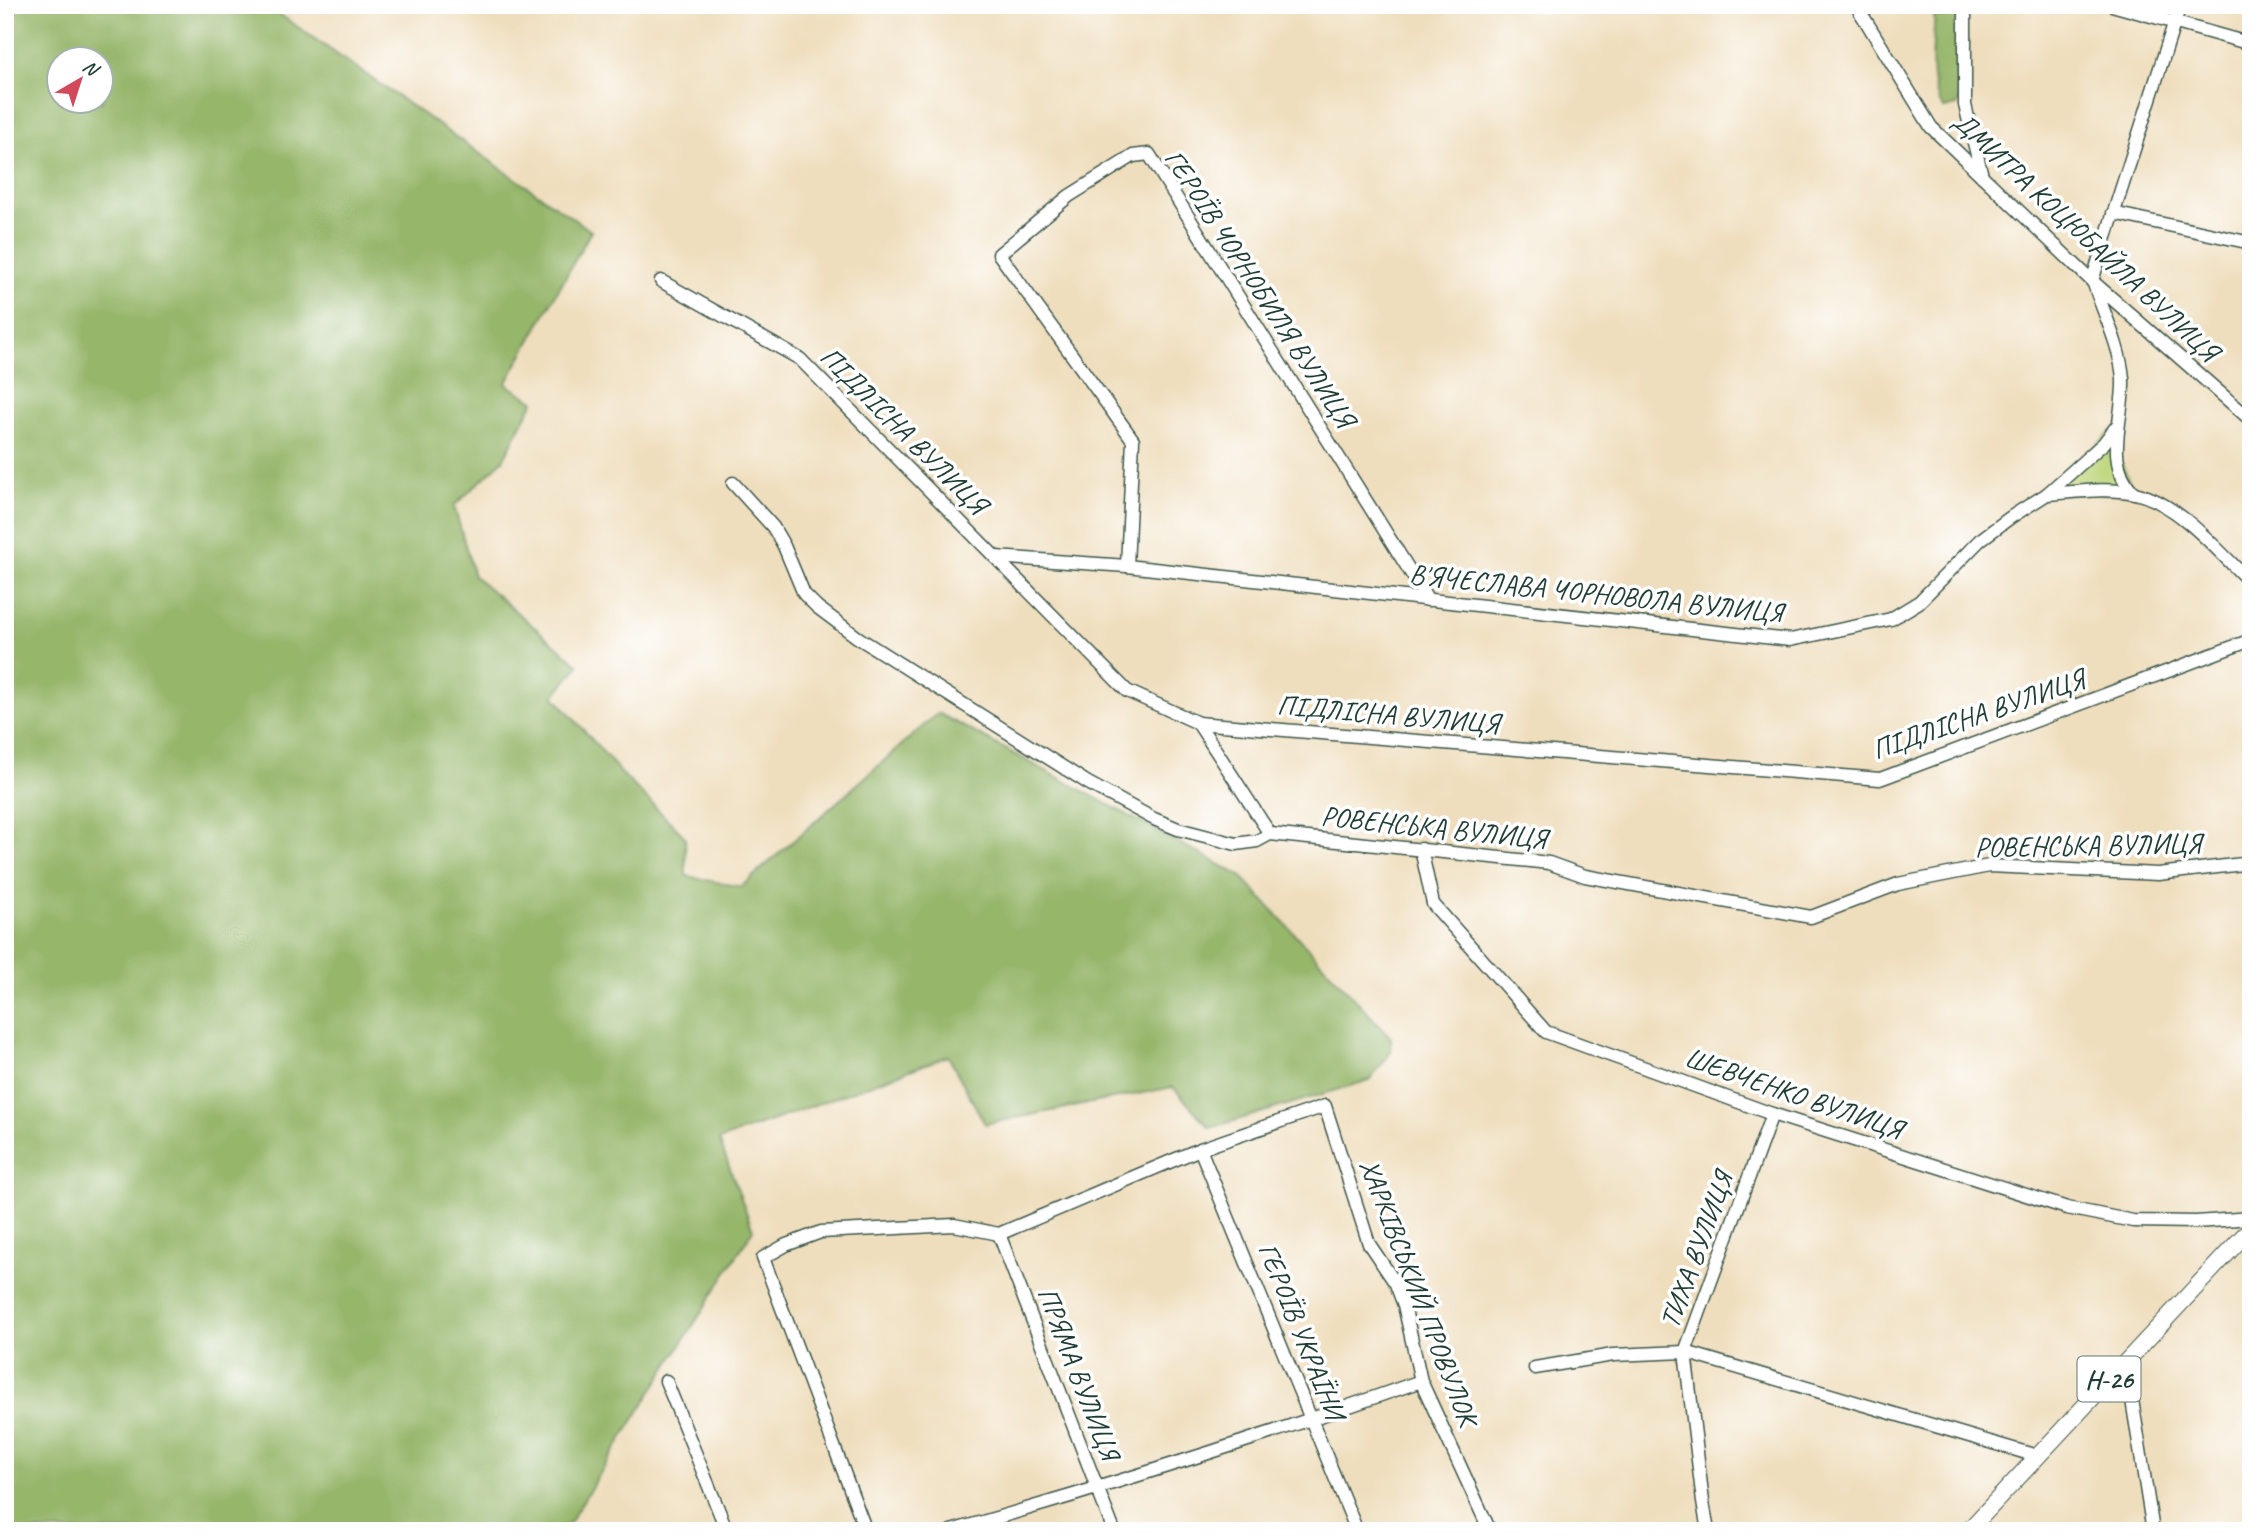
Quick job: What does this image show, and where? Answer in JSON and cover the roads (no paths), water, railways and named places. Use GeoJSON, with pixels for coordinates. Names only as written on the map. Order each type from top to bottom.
{"type":"FeatureCollection","features":[{"type":"Feature","properties":{"kind":"main road","name":"Н-26"},"geometry":{"type":"LineString","coordinates":[[1968,1531],[2251,1228]]}},
{"type":"Feature","properties":{"kind":"street","name":"ДМИТРА КОЦЮБАЙЛА ВУЛИЦЯ"},"geometry":{"type":"LineString","coordinates":[[1856,5],[1931,127],[2092,281],[2251,420]]}},
{"type":"Feature","properties":{"kind":"street"},"geometry":{"type":"LineString","coordinates":[[1965,5],[1965,105],[1982,176]]}},
{"type":"Feature","properties":{"kind":"street"},"geometry":{"type":"LineString","coordinates":[[2112,5],[2251,44]]}},
{"type":"Feature","properties":{"kind":"street"},"geometry":{"type":"LineString","coordinates":[[2134,493],[2120,475],[2117,426],[2122,404],[2123,377],[2117,349],[2092,281],[2180,5]]}},
{"type":"Feature","properties":{"kind":"street","name":"ГЕРОЇВ ЧОРНОБИЛЯ ВУЛИЦЯ"},"geometry":{"type":"LineString","coordinates":[[1127,566],[1133,440],[999,254],[1069,196],[1133,156],[1149,155],[1428,600]]}},
{"type":"Feature","properties":{"kind":"street"},"geometry":{"type":"LineString","coordinates":[[2113,213],[2251,243]]}},
{"type":"Feature","properties":{"kind":"street","name":"ПІДЛІСНА ВУЛИЦЯ"},"geometry":{"type":"LineString","coordinates":[[661,281],[800,359],[1127,691],[1198,723],[1880,779],[2251,640]]}},
{"type":"Feature","properties":{"kind":"street","name":"В'ЯЧЕСЛАВА ЧОРНОВОЛА ВУЛИЦЯ"},"geometry":{"type":"LineString","coordinates":[[995,557],[1127,566],[1790,640],[1891,619],[1919,602],[1980,540],[2047,494],[2104,443],[2117,426]]}},
{"type":"Feature","properties":{"kind":"street","name":"РОВЕНСЬКА ВУЛИЦЯ"},"geometry":{"type":"LineString","coordinates":[[733,483],[773,527],[804,594],[857,637],[1088,783],[1178,829],[1236,844],[1257,841],[1269,834],[1549,863],[1585,876],[1811,917],[1898,884],[1989,866],[2158,874],[2251,863]]}},
{"type":"Feature","properties":{"kind":"street"},"geometry":{"type":"LineString","coordinates":[[2047,494],[2106,491],[2151,497],[2168,507],[2251,583]]}},
{"type":"Feature","properties":{"kind":"street"},"geometry":{"type":"LineString","coordinates":[[1198,723],[1269,834]]}},
{"type":"Feature","properties":{"kind":"street","name":"ШЕВЧЕНКО ВУЛИЦЯ"},"geometry":{"type":"LineString","coordinates":[[1421,849],[1433,904],[1546,1032],[1772,1114],[2067,1208],[2133,1221],[2196,1222],[2251,1218]]}},
{"type":"Feature","properties":{"kind":"street","name":"ХАРКІВСЬКИЙ ПРОВУЛОК"},"geometry":{"type":"LineString","coordinates":[[1200,1149],[1325,1106],[1369,1244],[1396,1284],[1404,1305],[1420,1381],[1490,1531]]}},
{"type":"Feature","properties":{"kind":"street","name":"ТИХА ВУЛИЦЯ"},"geometry":{"type":"LineString","coordinates":[[1708,1531],[1685,1352],[1772,1114]]}},
{"type":"Feature","properties":{"kind":"street"},"geometry":{"type":"LineString","coordinates":[[866,1531],[763,1258],[786,1245],[821,1232],[954,1225],[999,1234],[1200,1149]]}},
{"type":"Feature","properties":{"kind":"street","name":"ГЕРОЇВ УКРАЇНИ"},"geometry":{"type":"LineString","coordinates":[[1200,1149],[1357,1531]]}},
{"type":"Feature","properties":{"kind":"street","name":"ПРЯМА ВУЛИЦЯ"},"geometry":{"type":"LineString","coordinates":[[999,1234],[1114,1531]]}},
{"type":"Feature","properties":{"kind":"street"},"geometry":{"type":"LineString","coordinates":[[1535,1368],[1613,1355],[1685,1352],[2037,1456]]}},
{"type":"Feature","properties":{"kind":"street"},"geometry":{"type":"LineString","coordinates":[[2126,1362],[2153,1531]]}},
{"type":"Feature","properties":{"kind":"street"},"geometry":{"type":"LineString","coordinates":[[666,1381],[727,1531]]}},
{"type":"Feature","properties":{"kind":"street"},"geometry":{"type":"LineString","coordinates":[[951,1531],[1098,1489],[1420,1381]]}}]}
